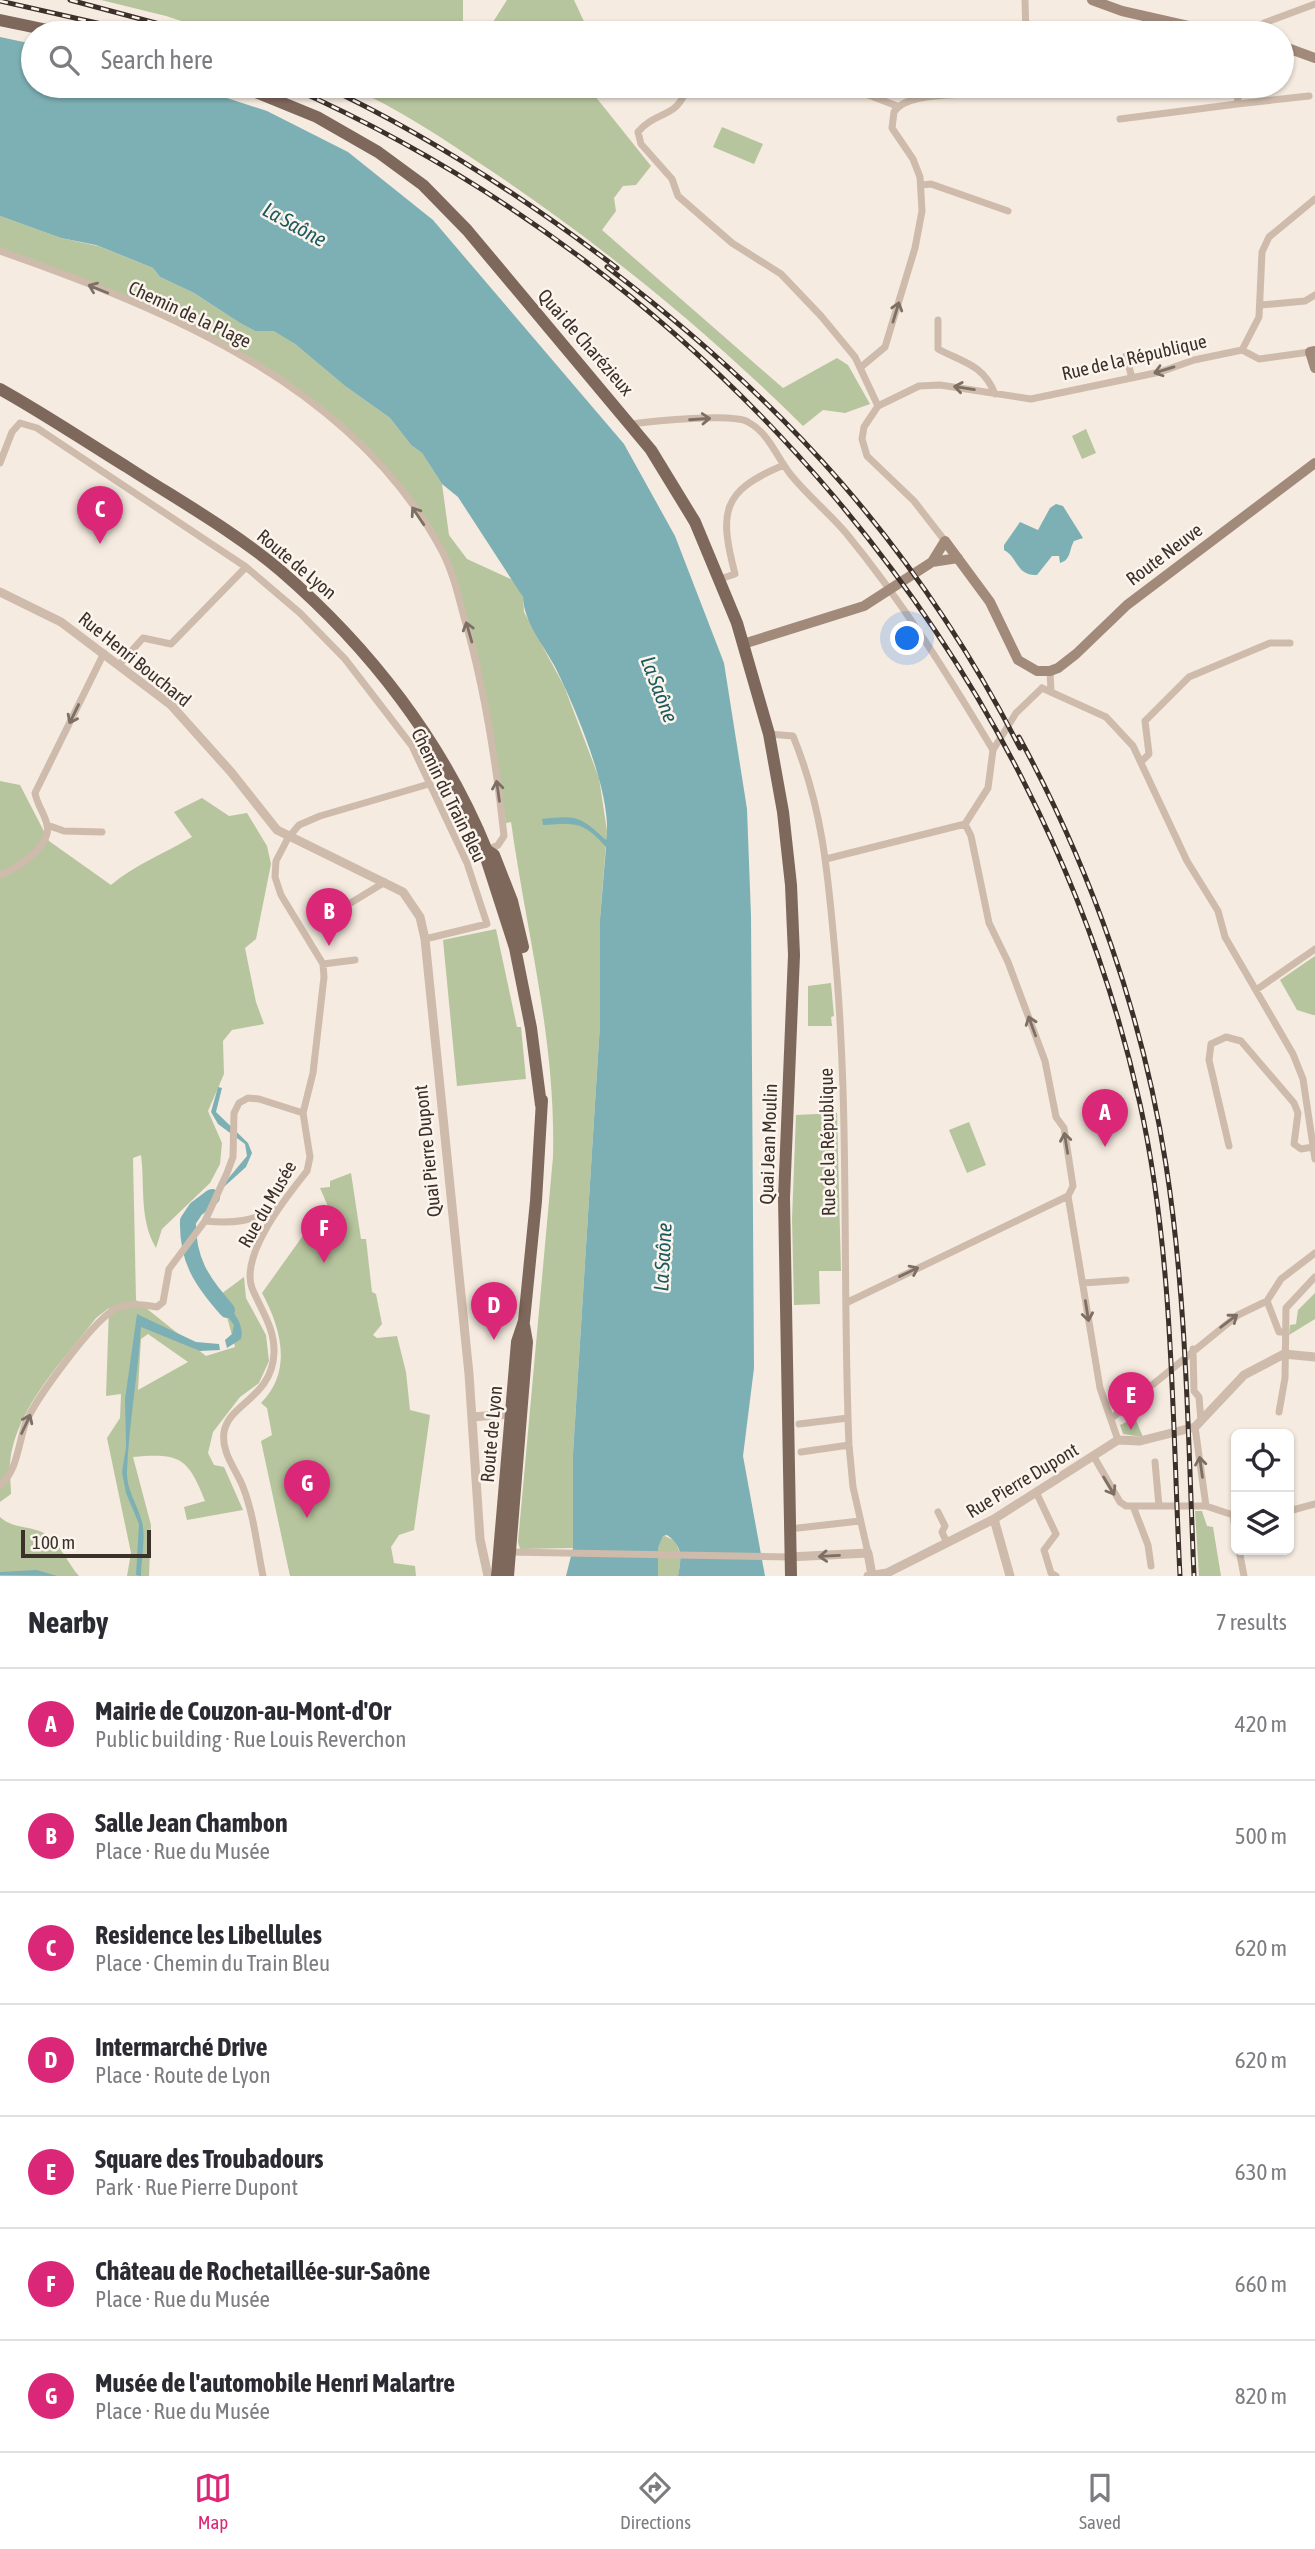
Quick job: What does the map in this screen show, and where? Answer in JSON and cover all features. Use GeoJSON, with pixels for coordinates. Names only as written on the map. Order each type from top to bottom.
{"type":"FeatureCollection","features":[{"type":"Feature","properties":{"kind":"main road"},"geometry":{"type":"LineString","coordinates":[[1092,0],[1122,11],[1166,21]]}},
{"type":"Feature","properties":{"kind":"main road"},"geometry":{"type":"LineString","coordinates":[[0,19],[21,24]]}},
{"type":"Feature","properties":{"kind":"main road"},"geometry":{"type":"LineString","coordinates":[[1294,50],[1315,58]]}},
{"type":"Feature","properties":{"kind":"main road","name":"Quai de Charézieux"},"geometry":{"type":"LineString","coordinates":[[268,98],[337,128],[378,152],[423,185],[467,230],[632,424],[695,522],[720,579],[743,644],[769,734]]}},
{"type":"Feature","properties":{"kind":"main road"},"geometry":{"type":"LineString","coordinates":[[1312,351],[1315,368]]}},
{"type":"Feature","properties":{"kind":"main road","name":"Route de Lyon"},"geometry":{"type":"LineString","coordinates":[[0,389],[208,518],[279,570],[329,616],[367,654],[429,739],[458,788],[487,851],[486,858],[510,930],[527,1004],[541,1105],[541,1153],[524,1321],[517,1342],[511,1413],[505,1552]]}},
{"type":"Feature","properties":{"kind":"main road","name":"Route Neuve"},"geometry":{"type":"LineString","coordinates":[[1049,671],[1058,668],[1076,654],[1127,605],[1155,583],[1315,463]]}},
{"type":"Feature","properties":{"kind":"main road"},"geometry":{"type":"LineString","coordinates":[[932,562],[945,541],[990,603],[1018,660],[1037,671],[1049,671]]}},
{"type":"Feature","properties":{"kind":"main road"},"geometry":{"type":"LineString","coordinates":[[743,644],[864,606],[932,562],[958,558]]}},
{"type":"Feature","properties":{"kind":"main road","name":"Quai Jean Moulin"},"geometry":{"type":"LineString","coordinates":[[769,734],[789,860],[794,956],[784,1198],[784,1557],[791,1576]]}},
{"type":"Feature","properties":{"kind":"main road","name":"Route de Lyon"},"geometry":{"type":"LineString","coordinates":[[505,1552],[527,1342],[524,1321]]}},
{"type":"Feature","properties":{"kind":"main road"},"geometry":{"type":"LineString","coordinates":[[497,1576],[505,1552]]}},
{"type":"Feature","properties":{"kind":"main road"},"geometry":{"type":"LineString","coordinates":[[505,1552],[508,1576]]}},
{"type":"Feature","properties":{"kind":"street"},"geometry":{"type":"LineString","coordinates":[[1025,0],[1026,21]]}},
{"type":"Feature","properties":{"kind":"street"},"geometry":{"type":"LineString","coordinates":[[1269,21],[1315,4]]}},
{"type":"Feature","properties":{"kind":"street"},"geometry":{"type":"LineString","coordinates":[[1294,98],[1309,96]]}},
{"type":"Feature","properties":{"kind":"street"},"geometry":{"type":"LineString","coordinates":[[684,98],[673,111],[646,123],[638,132],[641,144],[672,179],[678,196],[732,243],[782,274],[821,316],[861,367],[878,406],[864,427],[862,439],[867,456],[915,501],[945,541]]}},
{"type":"Feature","properties":{"kind":"street"},"geometry":{"type":"LineString","coordinates":[[876,98],[897,106]]}},
{"type":"Feature","properties":{"kind":"street"},"geometry":{"type":"LineString","coordinates":[[861,367],[885,347],[915,248],[922,211],[922,185],[913,159],[892,128],[891,119],[897,106],[905,102],[941,98]]}},
{"type":"Feature","properties":{"kind":"street"},"geometry":{"type":"LineString","coordinates":[[1237,104],[1238,98]]}},
{"type":"Feature","properties":{"kind":"street"},"geometry":{"type":"LineString","coordinates":[[1120,119],[1291,98]]}},
{"type":"Feature","properties":{"kind":"street"},"geometry":{"type":"LineString","coordinates":[[922,185],[931,184],[1008,211]]}},
{"type":"Feature","properties":{"kind":"street"},"geometry":{"type":"LineString","coordinates":[[1242,350],[1259,317],[1262,253],[1269,237],[1315,199]]}},
{"type":"Feature","properties":{"kind":"street","name":"Chemin de la Plage"},"geometry":{"type":"LineString","coordinates":[[0,251],[217,340],[260,364],[328,415],[404,494],[442,551],[452,575],[484,691],[504,836],[498,845],[487,851]]}},
{"type":"Feature","properties":{"kind":"street"},"geometry":{"type":"LineString","coordinates":[[1261,305],[1305,301],[1315,295]]}},
{"type":"Feature","properties":{"kind":"street"},"geometry":{"type":"LineString","coordinates":[[938,320],[938,349],[967,360],[981,373],[995,394]]}},
{"type":"Feature","properties":{"kind":"street","name":"Rue de la République"},"geometry":{"type":"LineString","coordinates":[[878,406],[919,386],[940,385],[1031,398],[1132,378],[1242,350],[1259,359],[1312,351]]}},
{"type":"Feature","properties":{"kind":"street"},"geometry":{"type":"LineString","coordinates":[[1126,356],[1132,378]]}},
{"type":"Feature","properties":{"kind":"street"},"geometry":{"type":"LineString","coordinates":[[632,424],[739,418],[757,427],[784,466],[841,527],[889,587],[993,750]]}},
{"type":"Feature","properties":{"kind":"street","name":"Chemin du Train Bleu"},"geometry":{"type":"LineString","coordinates":[[0,463],[12,432],[20,423],[37,428],[246,567],[300,613],[345,659],[406,735],[467,863],[487,924],[425,939]]}},
{"type":"Feature","properties":{"kind":"street"},"geometry":{"type":"LineString","coordinates":[[720,579],[735,574],[725,515],[734,497],[748,483],[784,466]]}},
{"type":"Feature","properties":{"kind":"street"},"geometry":{"type":"LineString","coordinates":[[119,665],[143,638],[171,644],[246,567]]}},
{"type":"Feature","properties":{"kind":"street","name":"Rue Henri Bouchard"},"geometry":{"type":"LineString","coordinates":[[0,592],[61,622],[171,705],[231,772],[277,830],[288,838]]}},
{"type":"Feature","properties":{"kind":"street"},"geometry":{"type":"LineString","coordinates":[[1141,762],[1149,754],[1144,721],[1189,677],[1270,643],[1290,643]]}},
{"type":"Feature","properties":{"kind":"street"},"geometry":{"type":"LineString","coordinates":[[0,875],[23,861],[45,839],[47,825],[35,793],[104,653]]}},
{"type":"Feature","properties":{"kind":"street"},"geometry":{"type":"LineString","coordinates":[[1037,671],[1042,688],[1106,718],[1133,746],[1187,861],[1218,911],[1226,937],[1293,1054],[1303,1079],[1315,1159]]}},
{"type":"Feature","properties":{"kind":"street"},"geometry":{"type":"LineString","coordinates":[[1049,671],[1051,692]]}},
{"type":"Feature","properties":{"kind":"street"},"geometry":{"type":"LineString","coordinates":[[826,859],[965,824],[988,788],[993,750],[1016,713],[1042,688]]}},
{"type":"Feature","properties":{"kind":"street","name":"Rue de la République"},"geometry":{"type":"LineString","coordinates":[[769,734],[793,736],[813,786],[826,859],[842,1033],[849,1445],[871,1576]]}},
{"type":"Feature","properties":{"kind":"street"},"geometry":{"type":"LineString","coordinates":[[355,960],[323,964],[281,895],[275,877],[276,860],[299,825],[320,816],[429,784]]}},
{"type":"Feature","properties":{"kind":"street"},"geometry":{"type":"LineString","coordinates":[[965,824],[971,836],[989,923],[1008,962],[1045,1061],[1056,1117],[1064,1128],[1073,1186],[1068,1196],[1100,1388],[1113,1417],[1118,1440],[1140,1441],[1196,1426],[1244,1375],[1284,1354],[1315,1357]]}},
{"type":"Feature","properties":{"kind":"street"},"geometry":{"type":"LineString","coordinates":[[47,825],[64,831],[102,832]]}},
{"type":"Feature","properties":{"kind":"street","name":"Quai Pierre Dupont"},"geometry":{"type":"LineString","coordinates":[[288,838],[403,892],[414,904],[425,939],[472,1417],[480,1539],[488,1576]]}},
{"type":"Feature","properties":{"kind":"street"},"geometry":{"type":"LineString","coordinates":[[339,910],[385,882]]}},
{"type":"Feature","properties":{"kind":"street"},"geometry":{"type":"LineString","coordinates":[[1256,990],[1315,949]]}},
{"type":"Feature","properties":{"kind":"street","name":"Rue du Musée"},"geometry":{"type":"LineString","coordinates":[[263,1576],[247,1498],[225,1450],[224,1433],[228,1422],[267,1382],[272,1367],[273,1336],[253,1288],[250,1267],[258,1244],[307,1171],[310,1157],[303,1113],[313,1073],[323,964]]}},
{"type":"Feature","properties":{"kind":"street"},"geometry":{"type":"LineString","coordinates":[[1229,1146],[1209,1060],[1211,1044],[1226,1037],[1241,1041],[1294,1103],[1298,1113],[1294,1144],[1301,1149],[1313,1147]]}},
{"type":"Feature","properties":{"kind":"street"},"geometry":{"type":"LineString","coordinates":[[0,1485],[9,1478],[28,1419],[74,1352],[100,1320],[117,1308],[135,1304],[157,1307],[163,1302],[169,1269],[205,1222],[233,1157],[234,1113],[239,1103],[248,1098],[303,1113]]}},
{"type":"Feature","properties":{"kind":"street"},"geometry":{"type":"LineString","coordinates":[[848,1301],[1068,1196]]}},
{"type":"Feature","properties":{"kind":"street"},"geometry":{"type":"LineString","coordinates":[[205,1222],[241,1222],[263,1217],[282,1207]]}},
{"type":"Feature","properties":{"kind":"street"},"geometry":{"type":"LineString","coordinates":[[1113,1417],[1161,1374],[1238,1315],[1266,1301],[1281,1279],[1315,1253]]}},
{"type":"Feature","properties":{"kind":"street"},"geometry":{"type":"LineString","coordinates":[[1279,1412],[1284,1400],[1286,1308],[1315,1278]]}},
{"type":"Feature","properties":{"kind":"street"},"geometry":{"type":"LineString","coordinates":[[1083,1283],[1126,1280]]}},
{"type":"Feature","properties":{"kind":"street"},"geometry":{"type":"LineString","coordinates":[[1266,1301],[1279,1332],[1284,1332]]}},
{"type":"Feature","properties":{"kind":"street"},"geometry":{"type":"LineString","coordinates":[[1191,1351],[1194,1391],[1199,1397],[1196,1426],[1204,1506]]}},
{"type":"Feature","properties":{"kind":"street"},"geometry":{"type":"LineString","coordinates":[[472,1417],[511,1413]]}},
{"type":"Feature","properties":{"kind":"street"},"geometry":{"type":"LineString","coordinates":[[799,1424],[848,1418]]}},
{"type":"Feature","properties":{"kind":"street","name":"Rue Pierre Dupont"},"geometry":{"type":"LineString","coordinates":[[871,1576],[887,1573],[994,1519],[1118,1440]]}},
{"type":"Feature","properties":{"kind":"street"},"geometry":{"type":"LineString","coordinates":[[801,1452],[849,1445]]}},
{"type":"Feature","properties":{"kind":"street"},"geometry":{"type":"LineString","coordinates":[[1094,1457],[1120,1502],[1132,1506],[1204,1506],[1231,1515]]}},
{"type":"Feature","properties":{"kind":"street"},"geometry":{"type":"LineString","coordinates":[[1155,1462],[1159,1506]]}},
{"type":"Feature","properties":{"kind":"street"},"geometry":{"type":"LineString","coordinates":[[1037,1494],[1056,1534],[1044,1550],[1051,1573],[1056,1576]]}},
{"type":"Feature","properties":{"kind":"street"},"geometry":{"type":"LineString","coordinates":[[1294,1510],[1315,1504]]}},
{"type":"Feature","properties":{"kind":"street"},"geometry":{"type":"LineString","coordinates":[[1132,1506],[1148,1545],[1151,1566]]}},
{"type":"Feature","properties":{"kind":"street"},"geometry":{"type":"LineString","coordinates":[[937,1512],[945,1526],[942,1532],[947,1543]]}},
{"type":"Feature","properties":{"kind":"street"},"geometry":{"type":"LineString","coordinates":[[994,1519],[1010,1576]]}},
{"type":"Feature","properties":{"kind":"street"},"geometry":{"type":"LineString","coordinates":[[798,1528],[860,1521]]}},
{"type":"Feature","properties":{"kind":"street"},"geometry":{"type":"LineString","coordinates":[[480,1539],[489,1549],[505,1552],[784,1557],[868,1553]]}},
{"type":"Feature","properties":{"kind":"street"},"geometry":{"type":"LineString","coordinates":[[1240,1555],[1244,1576]]}},
{"type":"Feature","properties":{"kind":"green space"},"geometry":{"type":"Polygon","coordinates":[[[101,0],[463,0],[463,21],[181,21],[101,0]]]}},
{"type":"Feature","properties":{"kind":"green space"},"geometry":{"type":"Polygon","coordinates":[[[507,0],[574,0],[584,21],[494,21],[507,0]]]}},
{"type":"Feature","properties":{"kind":"green space"},"geometry":{"type":"Polygon","coordinates":[[[372,98],[597,98],[651,166],[636,185],[623,186],[614,198],[616,211],[602,230],[783,388],[837,358],[848,365],[870,404],[845,413],[823,410],[803,426],[729,356],[613,259],[490,170],[372,98]]]}},
{"type":"Feature","properties":{"kind":"green space"},"geometry":{"type":"Polygon","coordinates":[[[722,127],[763,144],[754,164],[713,147],[722,127]]]}},
{"type":"Feature","properties":{"kind":"green space"},"geometry":{"type":"Polygon","coordinates":[[[0,216],[61,238],[98,246],[153,268],[160,277],[194,293],[255,331],[274,330],[390,418],[411,445],[422,453],[442,484],[449,535],[467,559],[515,581],[523,597],[524,612],[564,686],[599,778],[607,831],[600,919],[600,1024],[573,1453],[573,1548],[520,1549],[518,1542],[553,1157],[553,1114],[539,988],[511,822],[506,823],[480,669],[452,568],[433,534],[392,481],[350,436],[306,397],[261,365],[213,338],[111,292],[0,249],[0,216]]]}},
{"type":"Feature","properties":{"kind":"green space"},"geometry":{"type":"Polygon","coordinates":[[[1086,429],[1096,453],[1082,459],[1072,436],[1086,429]]]}},
{"type":"Feature","properties":{"kind":"green space"},"geometry":{"type":"Polygon","coordinates":[[[0,781],[20,785],[49,841],[111,885],[140,865],[192,837],[174,812],[202,798],[229,816],[247,813],[267,846],[271,864],[256,939],[245,948],[256,1002],[264,1024],[232,1030],[223,1041],[224,1074],[208,1111],[222,1143],[220,1164],[210,1183],[162,1229],[156,1248],[145,1214],[141,1155],[133,1158],[136,1300],[206,1356],[235,1347],[221,1294],[244,1277],[246,1298],[266,1335],[269,1361],[259,1383],[240,1397],[213,1432],[208,1453],[214,1465],[224,1467],[243,1510],[187,1520],[184,1507],[205,1501],[187,1467],[172,1458],[133,1457],[151,1525],[149,1576],[127,1576],[131,1553],[107,1438],[120,1418],[121,1394],[106,1396],[109,1308],[96,1318],[31,1403],[14,1442],[10,1466],[11,1494],[0,1502],[0,781]],[[148,1334],[141,1339],[138,1390],[188,1362],[148,1334]]]}},
{"type":"Feature","properties":{"kind":"green space"},"geometry":{"type":"Polygon","coordinates":[[[496,929],[517,1027],[521,1027],[526,1079],[457,1086],[443,940],[496,929]]]}},
{"type":"Feature","properties":{"kind":"green space"},"geometry":{"type":"Polygon","coordinates":[[[1315,956],[1313,1015],[1297,1010],[1280,980],[1315,956]]]}},
{"type":"Feature","properties":{"kind":"green space"},"geometry":{"type":"Polygon","coordinates":[[[831,983],[834,1016],[831,1017],[832,1026],[808,1026],[808,986],[831,983]]]}},
{"type":"Feature","properties":{"kind":"green space"},"geometry":{"type":"Polygon","coordinates":[[[837,1113],[841,1271],[819,1271],[820,1304],[794,1305],[792,1219],[796,1115],[837,1113]]]}},
{"type":"Feature","properties":{"kind":"green space"},"geometry":{"type":"Polygon","coordinates":[[[969,1122],[986,1165],[967,1173],[949,1130],[969,1122]]]}},
{"type":"Feature","properties":{"kind":"green space"},"geometry":{"type":"Polygon","coordinates":[[[351,1173],[361,1239],[366,1239],[372,1292],[376,1294],[382,1324],[373,1335],[377,1338],[397,1336],[406,1372],[410,1410],[430,1415],[414,1530],[399,1535],[391,1547],[394,1563],[415,1566],[416,1576],[290,1576],[261,1441],[272,1435],[267,1408],[261,1403],[271,1391],[277,1377],[281,1349],[274,1320],[262,1293],[307,1230],[310,1232],[330,1211],[320,1188],[330,1187],[330,1181],[351,1173]]]}},
{"type":"Feature","properties":{"kind":"green space"},"geometry":{"type":"Polygon","coordinates":[[[1315,1293],[1315,1319],[1289,1335],[1290,1325],[1296,1324],[1298,1310],[1315,1293]]]}},
{"type":"Feature","properties":{"kind":"green space"},"geometry":{"type":"Polygon","coordinates":[[[1135,1418],[1143,1437],[1123,1434],[1120,1425],[1135,1418]]]}},
{"type":"Feature","properties":{"kind":"green space"},"geometry":{"type":"Polygon","coordinates":[[[1195,1511],[1202,1511],[1207,1526],[1213,1527],[1221,1576],[1199,1576],[1195,1511]]]}},
{"type":"Feature","properties":{"kind":"green space"},"geometry":{"type":"Polygon","coordinates":[[[0,1517],[11,1524],[47,1535],[57,1544],[79,1576],[0,1576],[0,1517]]]}},
{"type":"Feature","properties":{"kind":"green space"},"geometry":{"type":"Polygon","coordinates":[[[663,1535],[675,1541],[677,1546],[680,1558],[678,1576],[658,1576],[658,1548],[663,1535]]]}},
{"type":"Feature","properties":{"kind":"water","name":"La Saône"},"geometry":{"type":"Polygon","coordinates":[[[0,37],[21,41],[21,98],[227,98],[267,111],[348,152],[433,220],[624,444],[675,536],[724,663],[747,809],[751,916],[754,1368],[743,1456],[765,1576],[678,1576],[679,1549],[667,1535],[663,1536],[658,1548],[658,1576],[566,1576],[573,1548],[573,1453],[600,1024],[600,919],[606,847],[585,828],[571,824],[543,825],[542,819],[577,819],[606,840],[607,822],[598,776],[581,726],[554,665],[530,624],[523,597],[458,497],[442,484],[422,453],[411,445],[390,418],[345,386],[295,344],[274,331],[255,331],[240,323],[194,293],[160,277],[153,268],[96,245],[61,238],[0,216],[0,37]]]}},
{"type":"Feature","properties":{"kind":"water"},"geometry":{"type":"Polygon","coordinates":[[[1056,504],[1063,506],[1083,538],[1074,541],[1064,562],[1060,563],[1059,556],[1052,556],[1037,575],[1025,572],[1004,550],[1004,545],[1020,522],[1038,530],[1050,508],[1056,504]]]}},
{"type":"Feature","properties":{"kind":"water"},"geometry":{"type":"Polygon","coordinates":[[[218,1087],[222,1088],[216,1112],[248,1143],[252,1153],[246,1167],[195,1213],[197,1205],[216,1193],[247,1156],[245,1144],[218,1124],[211,1112],[218,1087]]]}},
{"type":"Feature","properties":{"kind":"water"},"geometry":{"type":"Polygon","coordinates":[[[213,1291],[238,1319],[242,1332],[241,1339],[227,1348],[225,1340],[232,1334],[234,1325],[215,1300],[213,1291]]]}},
{"type":"Feature","properties":{"kind":"water"},"geometry":{"type":"Polygon","coordinates":[[[137,1314],[196,1342],[219,1344],[220,1350],[200,1351],[141,1327],[127,1471],[128,1485],[143,1528],[141,1576],[136,1575],[139,1524],[126,1493],[122,1472],[126,1447],[125,1399],[137,1314]]]}},
{"type":"Feature","properties":{"kind":"water"},"geometry":{"type":"Polygon","coordinates":[[[37,1570],[57,1576],[0,1575],[0,1572],[37,1570]]]}},
{"type":"Feature","properties":{"kind":"waterway"},"geometry":{"type":"LineString","coordinates":[[212,1197],[196,1209],[188,1221],[188,1235],[193,1259],[203,1280],[227,1310]]}},
{"type":"Feature","properties":{"kind":"railway"},"geometry":{"type":"LineString","coordinates":[[70,0],[148,21]]}},
{"type":"Feature","properties":{"kind":"railway"},"geometry":{"type":"LineString","coordinates":[[0,1],[88,21]]}},
{"type":"Feature","properties":{"kind":"railway"},"geometry":{"type":"LineString","coordinates":[[312,98],[441,164],[584,260],[715,371],[834,496],[937,633],[1024,782],[1092,939],[1140,1104],[1151,1162],[1165,1280],[1180,1576]]}},
{"type":"Feature","properties":{"kind":"railway"},"geometry":{"type":"LineString","coordinates":[[349,98],[401,125],[475,169],[617,268]]}},
{"type":"Feature","properties":{"kind":"railway"},"geometry":{"type":"LineString","coordinates":[[607,267],[672,318],[732,371],[789,426],[842,483],[937,607],[980,675],[1020,748]]}},
{"type":"Feature","properties":{"kind":"railway"},"geometry":{"type":"LineString","coordinates":[[1019,737],[1069,839],[1111,945],[1128,999],[1156,1109],[1166,1165],[1178,1267],[1186,1370],[1194,1576]]}},
{"type":"Feature","properties":{"kind":"place","name":"Residence les Libellules"},"geometry":{"type":"Point","coordinates":[100,544]}},
{"type":"Feature","properties":{"kind":"place","name":"Salle Jean Chambon"},"geometry":{"type":"Point","coordinates":[329,946]}},
{"type":"Feature","properties":{"kind":"place","name":"Mairie de Couzon-au-Mont-d'Or"},"geometry":{"type":"Point","coordinates":[1105,1147]}},
{"type":"Feature","properties":{"kind":"place","name":"Château de Rochetaillée-sur-Saône"},"geometry":{"type":"Point","coordinates":[324,1263]}},
{"type":"Feature","properties":{"kind":"place","name":"Intermarché Drive"},"geometry":{"type":"Point","coordinates":[494,1340]}},
{"type":"Feature","properties":{"kind":"place","name":"Square des Troubadours"},"geometry":{"type":"Point","coordinates":[1131,1430]}},
{"type":"Feature","properties":{"kind":"place","name":"Musée de l'automobile Henri Malartre"},"geometry":{"type":"Point","coordinates":[307,1518]}}]}
